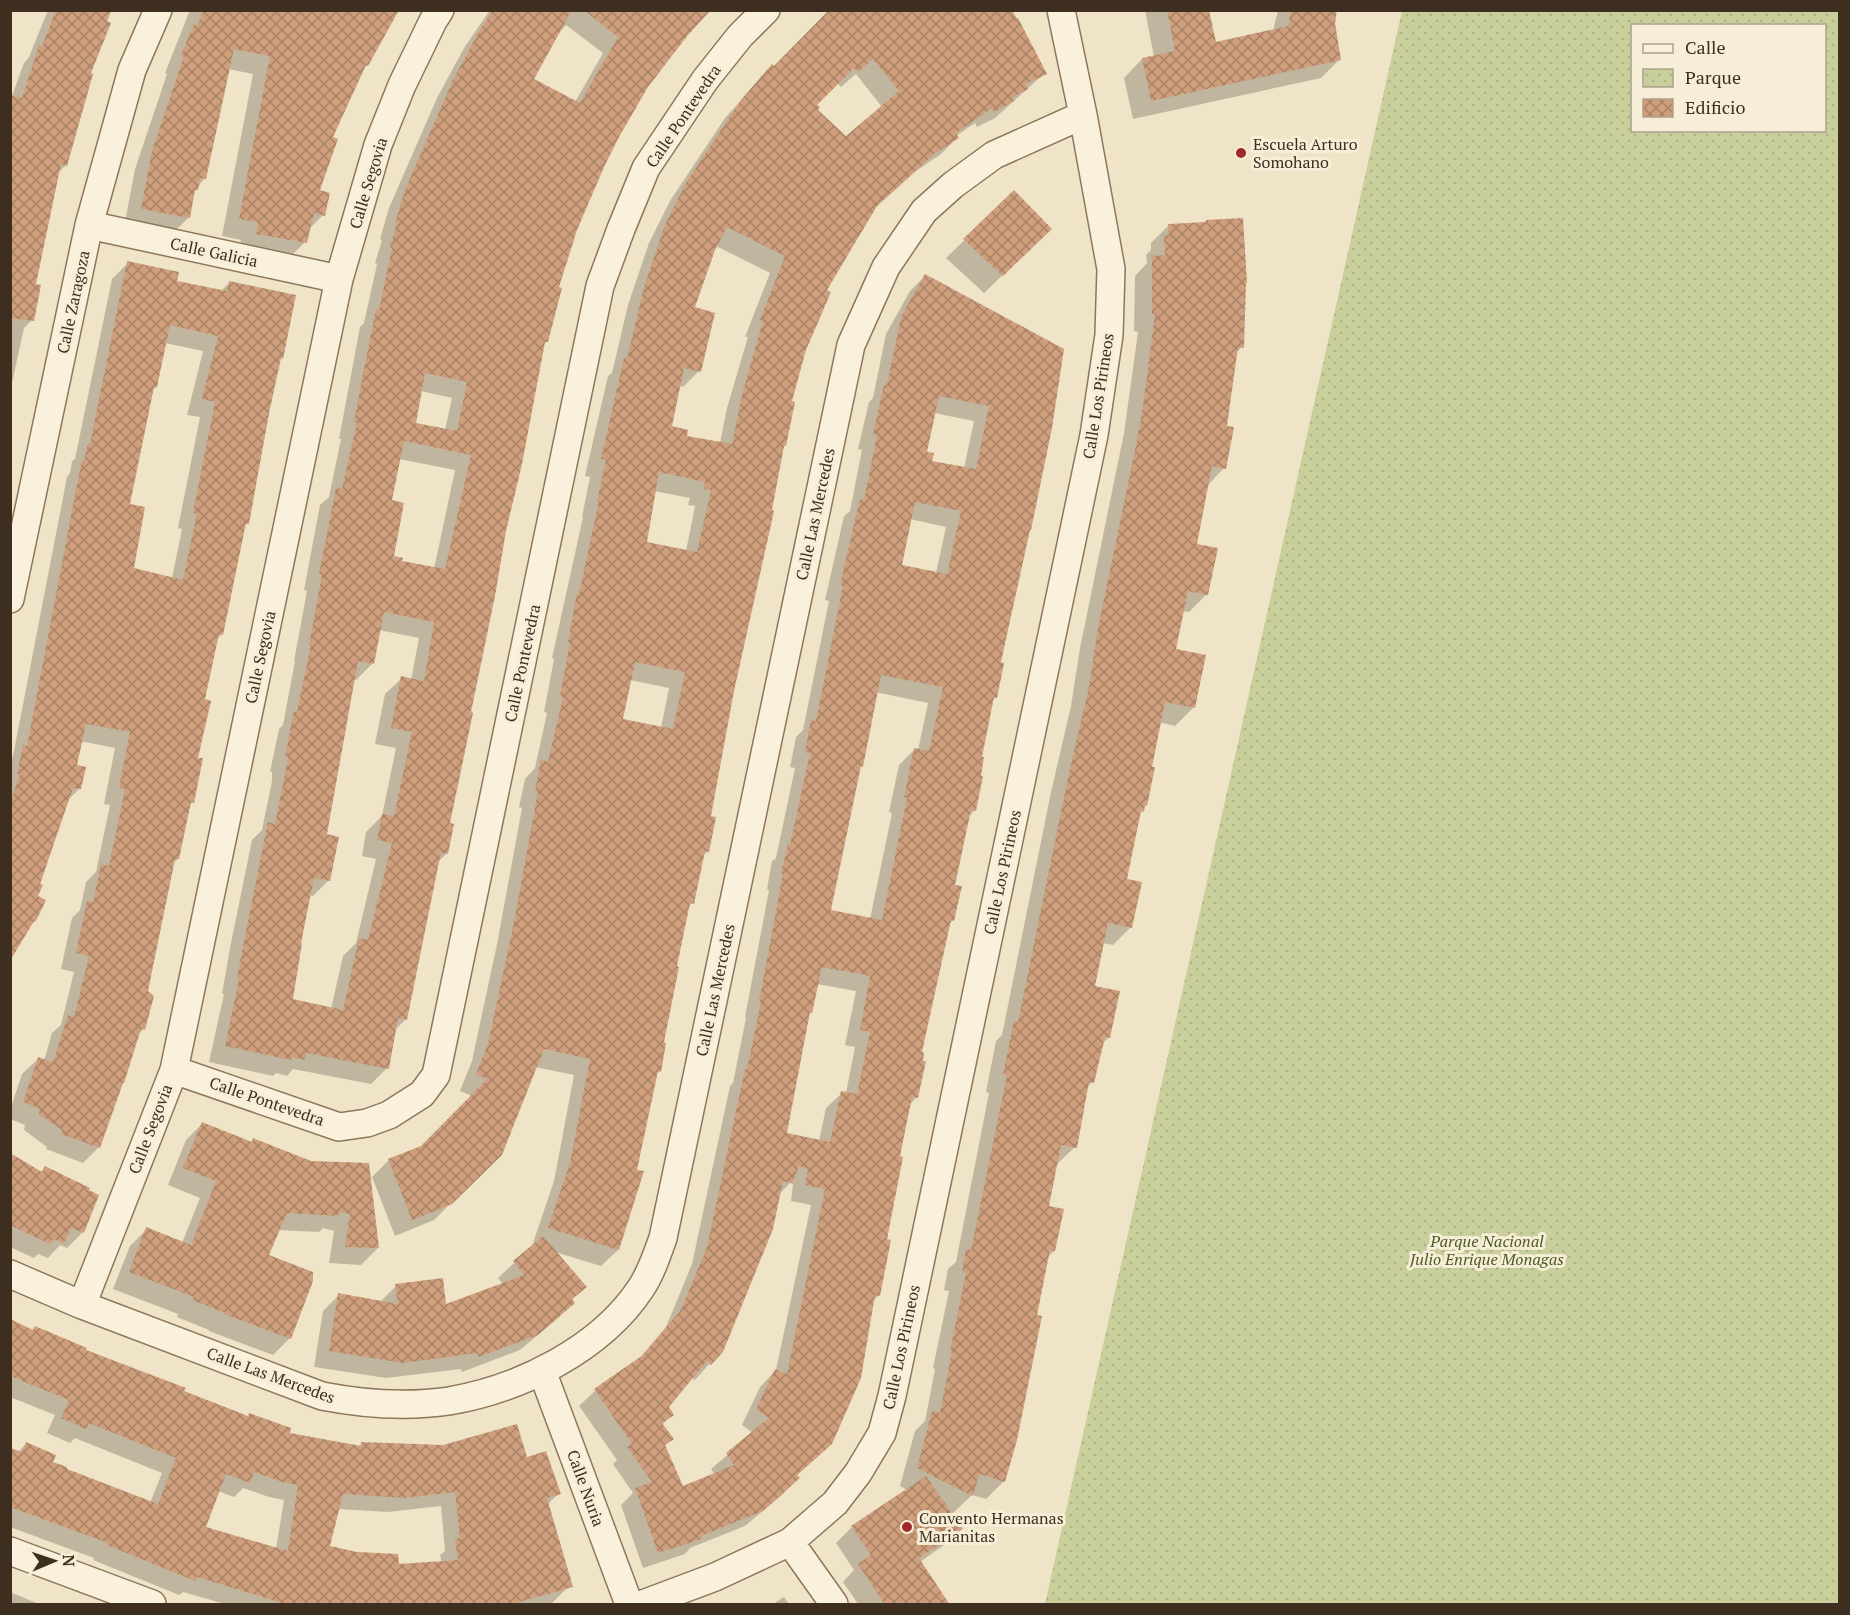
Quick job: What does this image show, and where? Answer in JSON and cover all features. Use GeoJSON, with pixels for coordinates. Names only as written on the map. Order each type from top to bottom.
{"type":"FeatureCollection","features":[{"type":"Feature","properties":{"kind":"street","name":"Calle Zaragoza"},"geometry":{"type":"LineString","coordinates":[[10,599],[89,225],[132,70],[158,10]]}},
{"type":"Feature","properties":{"kind":"street","name":"Calle Segovia"},"geometry":{"type":"LineString","coordinates":[[82,1305],[174,1070],[339,279],[378,145],[402,86],[441,10]]}},
{"type":"Feature","properties":{"kind":"street","name":"Calle Pontevedra"},"geometry":{"type":"LineString","coordinates":[[174,1070],[339,1126],[367,1123],[389,1115],[422,1094],[436,1075],[600,286],[646,168],[705,80],[740,36],[766,10]]}},
{"type":"Feature","properties":{"kind":"street","name":"Calle Los Pirineos"},"geometry":{"type":"LineString","coordinates":[[644,1605],[716,1577],[790,1542],[835,1503],[858,1473],[882,1433],[1091,447],[1109,335],[1111,268],[1061,10]]}},
{"type":"Feature","properties":{"kind":"street","name":"Calle Las Mercedes"},"geometry":{"type":"LineString","coordinates":[[10,1274],[82,1305],[322,1396],[358,1403],[403,1404],[449,1401],[494,1389],[542,1371],[578,1350],[618,1317],[641,1287],[656,1258],[663,1238],[851,345],[886,267],[924,212],[953,185],[994,155],[1083,115]]}},
{"type":"Feature","properties":{"kind":"street","name":"Calle Galicia"},"geometry":{"type":"LineString","coordinates":[[89,225],[339,279]]}},
{"type":"Feature","properties":{"kind":"street","name":"Calle Nuria"},"geometry":{"type":"LineString","coordinates":[[542,1371],[629,1605]]}},
{"type":"Feature","properties":{"kind":"street"},"geometry":{"type":"LineString","coordinates":[[790,1542],[834,1605]]}},
{"type":"Feature","properties":{"kind":"street"},"geometry":{"type":"LineString","coordinates":[[10,1551],[153,1605]]}},
{"type":"Feature","properties":{"kind":"green space","name":"Parque Nacional Julio Enrique Monagas"},"geometry":{"type":"Polygon","coordinates":[[[1402,11],[1839,11],[1839,1604],[1045,1604],[1402,11]]]}},
{"type":"Feature","properties":{"kind":"building"},"geometry":{"type":"Polygon","coordinates":[[[56,10],[111,10],[107,21],[111,23],[91,73],[93,74],[67,166],[61,164],[36,284],[41,285],[34,321],[10,318],[10,95],[22,98],[39,45],[42,46],[56,10]]]}},
{"type":"Feature","properties":{"kind":"building"},"geometry":{"type":"Polygon","coordinates":[[[204,10],[399,10],[368,66],[366,65],[333,137],[338,139],[320,190],[330,193],[325,216],[314,213],[307,243],[256,234],[258,222],[239,219],[270,56],[234,49],[206,179],[200,178],[198,190],[195,190],[190,218],[141,209],[152,151],[184,56],[181,55],[194,24],[197,25],[204,10]]]}},
{"type":"Feature","properties":{"kind":"building"},"geometry":{"type":"Polygon","coordinates":[[[493,10],[572,10],[534,79],[580,103],[618,37],[584,10],[711,10],[688,35],[648,87],[619,137],[577,230],[559,287],[562,288],[548,342],[545,342],[522,464],[506,531],[471,712],[473,713],[450,823],[454,824],[448,854],[441,852],[407,1020],[398,1018],[389,1069],[306,1053],[305,1060],[292,1057],[291,1060],[225,1046],[268,822],[275,824],[287,764],[288,756],[285,756],[294,711],[297,712],[311,645],[309,645],[322,575],[319,574],[336,488],[342,489],[357,423],[354,423],[364,369],[376,309],[379,310],[392,248],[390,247],[397,223],[395,223],[405,190],[453,80],[493,10]],[[425,373],[416,423],[457,431],[467,382],[425,373]],[[404,441],[392,500],[404,503],[394,556],[403,558],[402,561],[445,569],[471,455],[404,441]],[[384,612],[374,664],[358,661],[327,834],[339,837],[330,881],[314,878],[293,999],[343,1010],[359,938],[368,940],[392,843],[377,840],[382,814],[394,816],[412,732],[391,728],[401,676],[424,681],[434,622],[384,612]]]}},
{"type":"Feature","properties":{"kind":"building"},"geometry":{"type":"Polygon","coordinates":[[[829,10],[1012,10],[1047,74],[1026,84],[1028,89],[1012,98],[1014,101],[994,112],[992,108],[956,133],[959,138],[934,154],[877,206],[827,290],[831,292],[806,350],[792,401],[795,402],[786,446],[784,446],[772,510],[774,511],[734,691],[711,816],[716,817],[709,852],[705,851],[694,904],[690,903],[677,966],[679,967],[664,1042],[666,1043],[661,1072],[658,1071],[637,1170],[644,1171],[619,1250],[548,1228],[570,1163],[590,1059],[544,1049],[502,1155],[452,1204],[412,1220],[388,1159],[421,1146],[487,1079],[476,1074],[488,1044],[513,927],[538,792],[535,791],[541,760],[548,762],[563,697],[560,696],[570,643],[568,642],[606,460],[601,459],[624,358],[627,359],[644,287],[665,225],[686,183],[741,100],[772,64],[774,66],[829,10]],[[873,59],[858,72],[854,68],[817,105],[820,107],[818,110],[846,136],[899,91],[873,59]],[[727,227],[715,250],[695,307],[715,313],[701,372],[684,368],[672,426],[688,430],[687,436],[732,444],[743,391],[763,321],[760,320],[785,256],[727,227]],[[659,472],[647,542],[697,552],[711,490],[704,489],[705,482],[659,472]],[[635,662],[623,719],[673,729],[685,672],[635,662]]]}},
{"type":"Feature","properties":{"kind":"building"},"geometry":{"type":"Polygon","coordinates":[[[1167,10],[1209,10],[1216,42],[1288,26],[1291,10],[1337,10],[1335,23],[1341,60],[1151,101],[1142,58],[1175,51],[1167,10]]]}},
{"type":"Feature","properties":{"kind":"building"},"geometry":{"type":"Polygon","coordinates":[[[1014,190],[1052,229],[1003,276],[963,239],[1014,190]]]}},
{"type":"Feature","properties":{"kind":"building"},"geometry":{"type":"Polygon","coordinates":[[[1243,218],[1247,283],[1244,348],[1238,347],[1227,426],[1234,427],[1226,469],[1212,466],[1197,544],[1218,548],[1208,595],[1188,591],[1176,649],[1206,655],[1195,708],[1165,702],[1147,806],[1145,805],[1144,812],[1141,811],[1127,879],[1142,882],[1132,928],[1108,923],[1095,986],[1120,991],[1110,1038],[1105,1037],[1094,1083],[1089,1082],[1077,1148],[1061,1145],[1049,1206],[1064,1209],[1055,1251],[1050,1250],[1037,1315],[1042,1316],[1017,1440],[1005,1482],[979,1474],[973,1496],[917,1468],[932,1411],[940,1413],[966,1273],[962,1272],[966,1249],[971,1250],[1007,1075],[1003,1074],[1014,1021],[1018,1022],[1089,687],[1098,628],[1142,414],[1155,314],[1152,314],[1152,256],[1165,255],[1164,235],[1169,235],[1168,224],[1243,218]]]}},
{"type":"Feature","properties":{"kind":"building"},"geometry":{"type":"Polygon","coordinates":[[[127,261],[179,272],[177,281],[227,291],[229,281],[296,295],[269,413],[249,524],[246,523],[223,635],[219,634],[205,699],[211,701],[198,758],[203,758],[179,859],[175,859],[148,991],[154,996],[145,1030],[141,1029],[100,1148],[61,1134],[62,1130],[39,1114],[40,1109],[23,1102],[38,1057],[53,1062],[68,1015],[74,1017],[89,956],[76,953],[87,901],[93,902],[101,864],[109,866],[125,789],[119,788],[130,732],[86,724],[77,765],[86,767],[81,789],[73,788],[40,884],[43,885],[38,896],[46,900],[36,921],[10,961],[10,803],[20,774],[17,774],[23,745],[27,746],[82,459],[84,460],[88,444],[90,444],[127,261]],[[170,325],[157,387],[154,387],[130,504],[145,507],[134,568],[183,580],[197,513],[193,513],[215,402],[202,399],[218,336],[170,325]]]}},
{"type":"Feature","properties":{"kind":"building"},"geometry":{"type":"Polygon","coordinates":[[[925,274],[1064,349],[1052,428],[1001,662],[1004,663],[997,698],[994,697],[982,757],[984,757],[981,776],[983,776],[976,811],[971,810],[955,885],[962,886],[954,921],[951,920],[922,1052],[924,1052],[923,1061],[926,1061],[918,1098],[912,1097],[887,1239],[891,1240],[880,1296],[875,1295],[861,1378],[832,1444],[797,1475],[800,1478],[763,1511],[701,1536],[702,1539],[658,1553],[635,1488],[652,1482],[627,1447],[632,1444],[594,1389],[643,1355],[681,1310],[707,1247],[761,1002],[759,1002],[783,874],[781,874],[788,844],[790,845],[810,753],[805,752],[811,720],[816,721],[843,586],[840,585],[860,499],[864,500],[877,435],[873,434],[884,385],[887,385],[901,317],[925,274]],[[939,396],[927,452],[934,453],[932,461],[976,469],[989,406],[939,396]],[[915,502],[902,565],[947,574],[961,511],[915,502]],[[881,675],[863,767],[861,766],[831,910],[882,920],[907,798],[904,797],[914,748],[929,751],[943,687],[881,675]],[[822,967],[812,1013],[810,1012],[787,1133],[830,1142],[841,1091],[857,1094],[870,1032],[860,1030],[870,976],[822,967]],[[799,1166],[792,1183],[783,1181],[773,1229],[723,1352],[711,1365],[707,1361],[669,1407],[674,1415],[662,1423],[674,1439],[665,1445],[683,1486],[734,1465],[726,1453],[769,1418],[756,1409],[775,1369],[787,1374],[825,1189],[805,1185],[808,1169],[799,1166]]]}},
{"type":"Feature","properties":{"kind":"building"},"geometry":{"type":"Polygon","coordinates":[[[202,1122],[252,1142],[253,1138],[311,1161],[369,1163],[379,1248],[345,1247],[350,1214],[339,1212],[338,1216],[287,1213],[269,1255],[313,1272],[313,1281],[291,1339],[224,1314],[192,1300],[194,1297],[129,1272],[146,1227],[191,1245],[216,1181],[183,1168],[202,1122]]]}},
{"type":"Feature","properties":{"kind":"building"},"geometry":{"type":"Polygon","coordinates":[[[10,1153],[42,1172],[45,1166],[90,1188],[89,1190],[99,1195],[84,1233],[71,1228],[64,1243],[53,1239],[50,1244],[10,1225],[10,1153]]]}},
{"type":"Feature","properties":{"kind":"building"},"geometry":{"type":"Polygon","coordinates":[[[543,1236],[587,1287],[572,1299],[575,1303],[538,1335],[478,1357],[477,1353],[403,1363],[329,1351],[338,1293],[398,1304],[395,1284],[443,1278],[446,1304],[524,1275],[513,1261],[543,1236]]]}},
{"type":"Feature","properties":{"kind":"building"},"geometry":{"type":"Polygon","coordinates":[[[10,1319],[33,1330],[35,1326],[87,1348],[86,1350],[186,1388],[184,1391],[248,1416],[249,1413],[291,1428],[290,1433],[361,1446],[361,1442],[443,1445],[517,1424],[527,1457],[546,1451],[561,1494],[547,1498],[573,1587],[508,1605],[279,1605],[279,1602],[197,1577],[195,1581],[107,1545],[108,1543],[10,1507],[10,1448],[22,1452],[26,1442],[56,1455],[53,1462],[67,1469],[158,1504],[176,1458],[89,1423],[86,1429],[61,1418],[69,1400],[10,1376],[10,1319]],[[254,1472],[250,1483],[226,1474],[206,1527],[288,1551],[298,1485],[254,1472]],[[455,1492],[404,1498],[343,1494],[330,1546],[357,1552],[398,1554],[399,1564],[458,1560],[455,1539],[460,1538],[455,1492]]]}},
{"type":"Feature","properties":{"kind":"building","name":"Convento Hermanas Marianitas"},"geometry":{"type":"Polygon","coordinates":[[[926,1476],[963,1529],[919,1558],[950,1605],[885,1605],[858,1564],[871,1555],[851,1526],[926,1476]]]}},
{"type":"Feature","properties":{"kind":"place","name":"Escuela Arturo Somohano"},"geometry":{"type":"Point","coordinates":[1241,153]}},
{"type":"Feature","properties":{"kind":"place","name":"Convento Hermanas Marianitas"},"geometry":{"type":"Point","coordinates":[907,1527]}}]}
